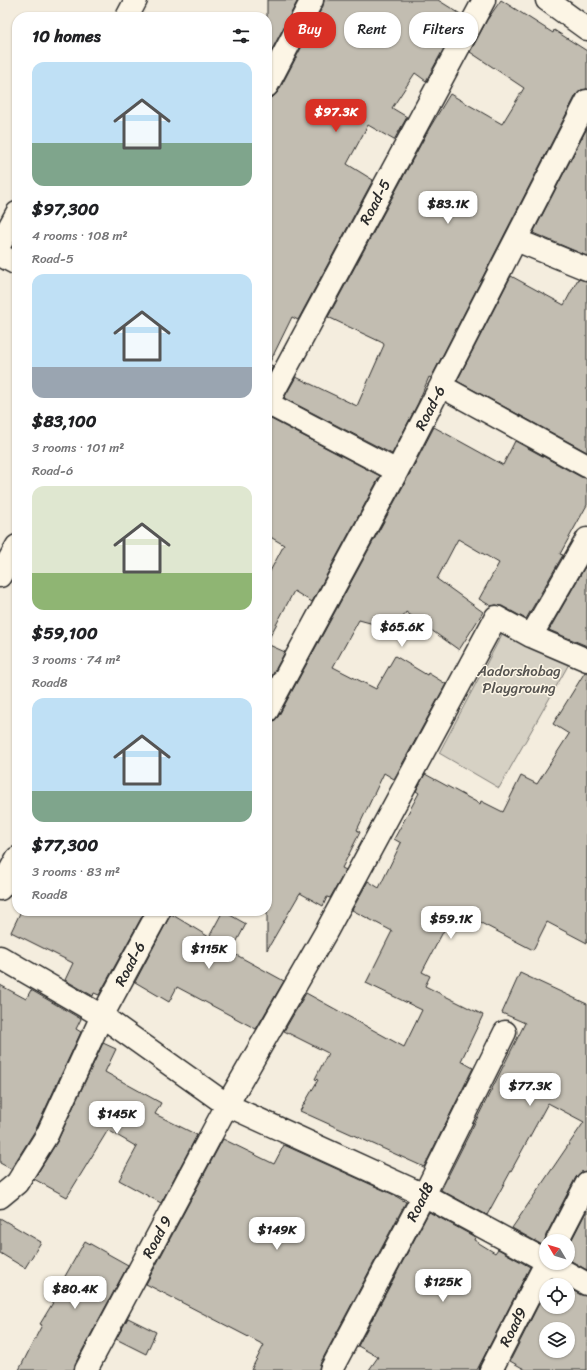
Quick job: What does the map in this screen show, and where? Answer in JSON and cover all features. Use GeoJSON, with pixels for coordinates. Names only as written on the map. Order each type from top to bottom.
{"type":"FeatureCollection","features":[{"type":"Feature","properties":{"kind":"street"},"geometry":{"type":"LineString","coordinates":[[130,12],[136,0]]}},
{"type":"Feature","properties":{"kind":"street"},"geometry":{"type":"LineString","coordinates":[[272,76],[312,0]]}},
{"type":"Feature","properties":{"kind":"street","name":"Road-5"},"geometry":{"type":"LineString","coordinates":[[272,395],[484,0]]}},
{"type":"Feature","properties":{"kind":"street"},"geometry":{"type":"LineString","coordinates":[[547,0],[587,29]]}},
{"type":"Feature","properties":{"kind":"street","name":"Road-6"},"geometry":{"type":"LineString","coordinates":[[272,702],[397,471],[587,101]]}},
{"type":"Feature","properties":{"kind":"street"},"geometry":{"type":"LineString","coordinates":[[0,244],[12,222]]}},
{"type":"Feature","properties":{"kind":"street"},"geometry":{"type":"LineString","coordinates":[[516,240],[587,269]]}},
{"type":"Feature","properties":{"kind":"street"},"geometry":{"type":"LineString","coordinates":[[0,255],[12,261]]}},
{"type":"Feature","properties":{"kind":"street"},"geometry":{"type":"LineString","coordinates":[[441,386],[587,466]]}},
{"type":"Feature","properties":{"kind":"street"},"geometry":{"type":"LineString","coordinates":[[272,407],[397,471]]}},
{"type":"Feature","properties":{"kind":"street"},"geometry":{"type":"LineString","coordinates":[[587,540],[531,636],[587,660]]}},
{"type":"Feature","properties":{"kind":"street"},"geometry":{"type":"LineString","coordinates":[[0,576],[12,555]]}},
{"type":"Feature","properties":{"kind":"street","name":"Road 9"},"geometry":{"type":"LineString","coordinates":[[86,1370],[227,1105],[326,932],[496,617],[531,636]]}},
{"type":"Feature","properties":{"kind":"street"},"geometry":{"type":"LineString","coordinates":[[0,889],[12,867]]}},
{"type":"Feature","properties":{"kind":"street","name":"Road-6"},"geometry":{"type":"LineString","coordinates":[[0,1197],[17,1183],[47,1135],[102,1016],[156,916]]}},
{"type":"Feature","properties":{"kind":"street"},"geometry":{"type":"LineString","coordinates":[[0,957],[102,1016],[227,1105],[424,1195],[539,1258]]}},
{"type":"Feature","properties":{"kind":"street","name":"Road8"},"geometry":{"type":"LineString","coordinates":[[331,1370],[424,1195],[505,1032]]}},
{"type":"Feature","properties":{"kind":"street"},"geometry":{"type":"LineString","coordinates":[[561,1234],[587,1183]]}},
{"type":"Feature","properties":{"kind":"street","name":"Road9"},"geometry":{"type":"LineString","coordinates":[[491,1370],[543,1270]]}},
{"type":"Feature","properties":{"kind":"street"},"geometry":{"type":"LineString","coordinates":[[562,1270],[587,1284]]}},
{"type":"Feature","properties":{"kind":"green space","name":"Aadorshobag Playgroung"},"geometry":{"type":"Polygon","coordinates":[[[507,625],[570,662],[499,788],[439,753],[507,625]]]}},
{"type":"Feature","properties":{"kind":"building"},"geometry":{"type":"Polygon","coordinates":[[[267,0],[298,0],[292,12],[284,12],[284,27],[272,49],[272,12],[267,12],[267,0]]]}},
{"type":"Feature","properties":{"kind":"building"},"geometry":{"type":"Polygon","coordinates":[[[324,0],[438,0],[457,12],[409,12],[409,48],[444,48],[426,81],[415,73],[392,108],[407,117],[394,140],[368,125],[347,164],[373,180],[298,320],[292,317],[272,358],[272,97],[278,92],[301,48],[336,48],[336,12],[320,12],[324,0]]]}},
{"type":"Feature","properties":{"kind":"building"},"geometry":{"type":"Polygon","coordinates":[[[501,0],[553,33],[554,30],[587,51],[587,89],[581,90],[576,95],[431,378],[429,377],[418,403],[392,454],[284,398],[296,377],[357,406],[384,345],[383,343],[328,317],[429,129],[450,94],[502,124],[524,88],[470,52],[472,48],[478,48],[478,37],[487,20],[501,0]]]}},
{"type":"Feature","properties":{"kind":"building"},"geometry":{"type":"Polygon","coordinates":[[[587,128],[587,256],[533,233],[587,128]]]}},
{"type":"Feature","properties":{"kind":"building"},"geometry":{"type":"Polygon","coordinates":[[[511,276],[564,305],[578,279],[587,281],[587,452],[457,381],[511,276]]]}},
{"type":"Feature","properties":{"kind":"building"},"geometry":{"type":"Polygon","coordinates":[[[272,420],[380,476],[312,602],[294,591],[272,633],[272,568],[284,545],[272,538],[272,420]]]}},
{"type":"Feature","properties":{"kind":"building"},"geometry":{"type":"Polygon","coordinates":[[[434,427],[503,465],[515,441],[581,477],[587,478],[587,505],[560,554],[563,555],[526,619],[502,606],[491,606],[479,599],[499,563],[458,539],[437,579],[483,612],[459,650],[406,612],[396,630],[359,620],[333,667],[376,689],[395,656],[427,675],[428,673],[446,684],[394,779],[384,773],[357,830],[360,832],[342,868],[346,870],[330,898],[327,897],[323,906],[300,893],[267,950],[267,916],[272,916],[272,722],[278,717],[434,427]]]}},
{"type":"Feature","properties":{"kind":"building"},"geometry":{"type":"Polygon","coordinates":[[[585,567],[587,569],[587,646],[549,630],[585,567]]]}},
{"type":"Feature","properties":{"kind":"building"},"geometry":{"type":"Polygon","coordinates":[[[272,646],[285,652],[272,676],[272,646]]]}},
{"type":"Feature","properties":{"kind":"building"},"geometry":{"type":"Polygon","coordinates":[[[585,672],[587,672],[587,943],[547,922],[533,950],[481,923],[463,916],[461,920],[452,915],[422,972],[430,976],[425,986],[483,1015],[461,1061],[473,1068],[424,1167],[300,1111],[318,1080],[315,1079],[328,1053],[284,1031],[306,993],[404,1047],[422,1010],[366,983],[392,931],[352,910],[368,881],[379,888],[401,843],[394,839],[419,793],[416,791],[425,774],[480,804],[481,801],[503,812],[521,776],[537,784],[569,734],[553,724],[585,672]]]}},
{"type":"Feature","properties":{"kind":"building"},"geometry":{"type":"Polygon","coordinates":[[[19,916],[142,916],[99,995],[94,993],[93,996],[65,980],[73,963],[11,932],[19,916]]]}},
{"type":"Feature","properties":{"kind":"building"},"geometry":{"type":"Polygon","coordinates":[[[170,916],[174,916],[209,937],[220,916],[232,916],[246,924],[231,952],[284,981],[256,1029],[177,987],[169,1002],[135,982],[170,916]]]}},
{"type":"Feature","properties":{"kind":"building"},"geometry":{"type":"Polygon","coordinates":[[[520,973],[587,1004],[587,1171],[581,1172],[576,1177],[547,1234],[539,1234],[539,1243],[512,1228],[584,1122],[548,1103],[487,1215],[441,1190],[525,1023],[502,1013],[520,973]]]}},
{"type":"Feature","properties":{"kind":"building"},"geometry":{"type":"Polygon","coordinates":[[[0,985],[26,999],[31,990],[81,1019],[76,1029],[81,1032],[36,1129],[11,1169],[0,1163],[0,985]]]}},
{"type":"Feature","properties":{"kind":"building"},"geometry":{"type":"Polygon","coordinates":[[[103,1043],[116,1049],[105,1072],[161,1103],[155,1114],[197,1135],[161,1203],[119,1180],[137,1147],[108,1130],[67,1197],[34,1179],[58,1140],[103,1043]]]}},
{"type":"Feature","properties":{"kind":"building"},"geometry":{"type":"Polygon","coordinates":[[[223,1139],[274,1164],[284,1145],[392,1194],[406,1202],[320,1364],[319,1370],[251,1370],[264,1345],[146,1284],[223,1139]]]}},
{"type":"Feature","properties":{"kind":"building"},"geometry":{"type":"Polygon","coordinates":[[[587,1210],[587,1270],[575,1263],[575,1234],[587,1210]]]}},
{"type":"Feature","properties":{"kind":"building"},"geometry":{"type":"Polygon","coordinates":[[[429,1212],[475,1237],[474,1240],[495,1253],[498,1249],[530,1267],[477,1370],[369,1370],[378,1357],[358,1346],[429,1212]]]}},
{"type":"Feature","properties":{"kind":"building"},"geometry":{"type":"Polygon","coordinates":[[[0,1218],[41,1242],[25,1268],[0,1253],[0,1218]]]}},
{"type":"Feature","properties":{"kind":"building"},"geometry":{"type":"Polygon","coordinates":[[[85,1241],[128,1265],[75,1364],[74,1370],[19,1370],[42,1325],[40,1324],[57,1296],[55,1294],[85,1241]]]}},
{"type":"Feature","properties":{"kind":"building"},"geometry":{"type":"Polygon","coordinates":[[[575,1292],[587,1296],[587,1370],[526,1370],[510,1361],[539,1304],[539,1314],[575,1314],[575,1292]]]}},
{"type":"Feature","properties":{"kind":"building"},"geometry":{"type":"Polygon","coordinates":[[[128,1318],[156,1332],[146,1354],[116,1339],[128,1318]]]}}]}
